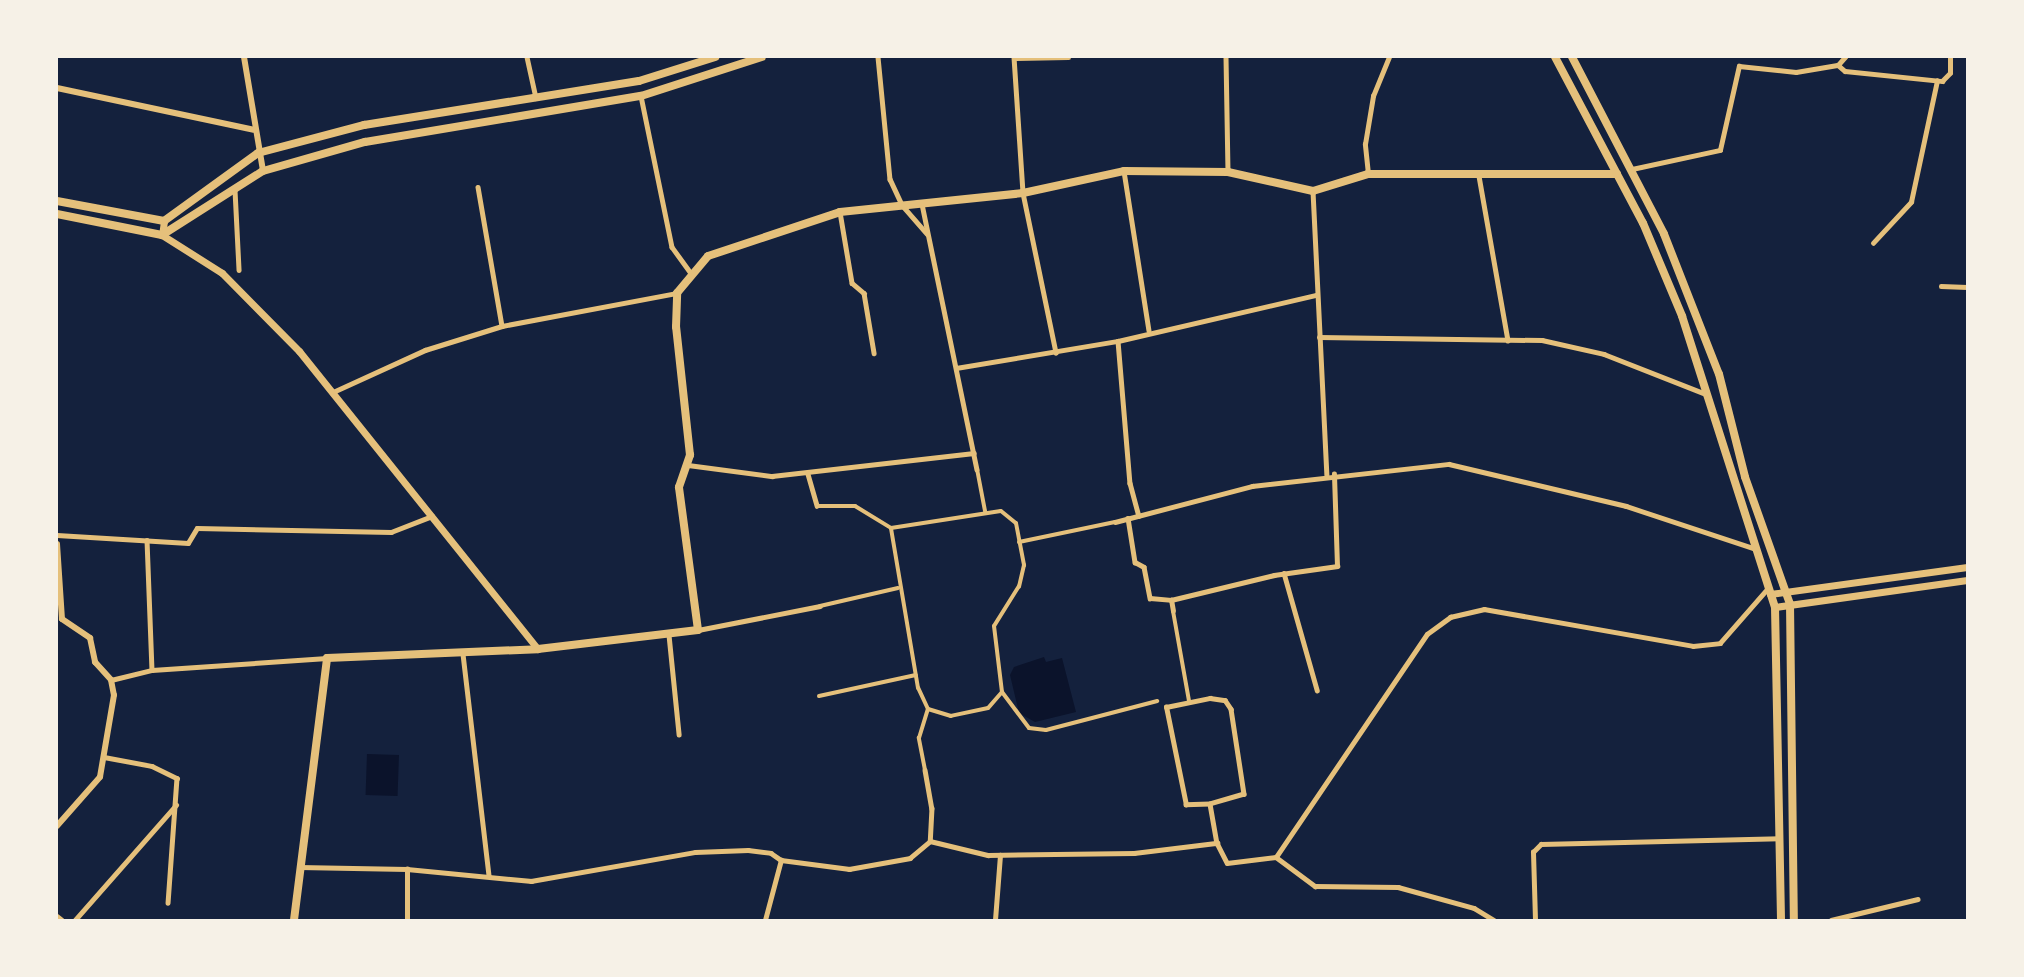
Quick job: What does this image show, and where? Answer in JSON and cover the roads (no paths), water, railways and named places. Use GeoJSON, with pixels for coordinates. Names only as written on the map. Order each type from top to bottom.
{"type":"FeatureCollection","features":[{"type":"Feature","properties":{"kind":"highway"},"geometry":{"type":"LineString","coordinates":[[1555,57],[1643,223],[1711,396],[1775,607],[1781,920]]}},
{"type":"Feature","properties":{"kind":"highway"},"geometry":{"type":"LineString","coordinates":[[1572,57],[1632,169],[1719,374],[1745,477],[1790,604],[1794,920]]}},
{"type":"Feature","properties":{"kind":"main road"},"geometry":{"type":"LineString","coordinates":[[162,235],[164,221],[258,153],[364,125],[639,81],[715,57]]}},
{"type":"Feature","properties":{"kind":"main road"},"geometry":{"type":"LineString","coordinates":[[162,235],[263,171],[365,142],[641,96],[762,57]]}},
{"type":"Feature","properties":{"kind":"main road"},"geometry":{"type":"LineString","coordinates":[[294,920],[327,658],[538,649],[698,630],[679,487],[688,465],[677,293],[691,273],[708,256],[740,243],[840,212],[1023,194],[1124,171],[1228,172],[1313,191],[1368,174],[1479,176],[1617,174]]}},
{"type":"Feature","properties":{"kind":"main road"},"geometry":{"type":"LineString","coordinates":[[57,201],[164,221]]}},
{"type":"Feature","properties":{"kind":"main road"},"geometry":{"type":"LineString","coordinates":[[57,214],[162,235],[222,273],[333,392],[538,649]]}},
{"type":"Feature","properties":{"kind":"main road"},"geometry":{"type":"LineString","coordinates":[[1769,591],[1785,591],[1967,567]]}},
{"type":"Feature","properties":{"kind":"main road"},"geometry":{"type":"LineString","coordinates":[[1775,607],[1967,580]]}},
{"type":"Feature","properties":{"kind":"street"},"geometry":{"type":"LineString","coordinates":[[244,57],[254,130],[263,171]]}},
{"type":"Feature","properties":{"kind":"street"},"geometry":{"type":"LineString","coordinates":[[527,57],[536,99]]}},
{"type":"Feature","properties":{"kind":"street"},"geometry":{"type":"LineString","coordinates":[[878,57],[890,179],[902,205],[928,237]]}},
{"type":"Feature","properties":{"kind":"street"},"geometry":{"type":"LineString","coordinates":[[1056,353],[1023,194],[1014,58],[1068,57]]}},
{"type":"Feature","properties":{"kind":"street"},"geometry":{"type":"LineString","coordinates":[[1226,57],[1228,172]]}},
{"type":"Feature","properties":{"kind":"street"},"geometry":{"type":"LineString","coordinates":[[1368,174],[1365,144],[1372,105],[1389,57]]}},
{"type":"Feature","properties":{"kind":"street"},"geometry":{"type":"LineString","coordinates":[[1632,169],[1720,150],[1739,66],[1791,72],[1838,65],[1845,57]]}},
{"type":"Feature","properties":{"kind":"street"},"geometry":{"type":"LineString","coordinates":[[1838,65],[1845,71],[1937,81],[1947,79],[1950,57]]}},
{"type":"Feature","properties":{"kind":"street"},"geometry":{"type":"LineString","coordinates":[[1873,243],[1911,202],[1937,81]]}},
{"type":"Feature","properties":{"kind":"street"},"geometry":{"type":"LineString","coordinates":[[57,88],[254,130]]}},
{"type":"Feature","properties":{"kind":"street"},"geometry":{"type":"LineString","coordinates":[[641,96],[672,247],[691,273]]}},
{"type":"Feature","properties":{"kind":"street"},"geometry":{"type":"LineString","coordinates":[[1124,171],[1149,330]]}},
{"type":"Feature","properties":{"kind":"street"},"geometry":{"type":"LineString","coordinates":[[1479,176],[1508,340]]}},
{"type":"Feature","properties":{"kind":"street"},"geometry":{"type":"LineString","coordinates":[[478,187],[502,326]]}},
{"type":"Feature","properties":{"kind":"street"},"geometry":{"type":"LineString","coordinates":[[235,190],[239,270]]}},
{"type":"Feature","properties":{"kind":"street"},"geometry":{"type":"LineString","coordinates":[[1313,191],[1315,296],[1327,475]]}},
{"type":"Feature","properties":{"kind":"street"},"geometry":{"type":"LineString","coordinates":[[922,204],[985,511]]}},
{"type":"Feature","properties":{"kind":"street"},"geometry":{"type":"LineString","coordinates":[[840,212],[852,283],[864,293],[874,353]]}},
{"type":"Feature","properties":{"kind":"street"},"geometry":{"type":"LineString","coordinates":[[1941,286],[1967,287]]}},
{"type":"Feature","properties":{"kind":"street"},"geometry":{"type":"LineString","coordinates":[[333,392],[424,350],[502,326],[677,293]]}},
{"type":"Feature","properties":{"kind":"street"},"geometry":{"type":"LineString","coordinates":[[956,368],[1118,341],[1149,330],[1315,296]]}},
{"type":"Feature","properties":{"kind":"street"},"geometry":{"type":"LineString","coordinates":[[1319,337],[1542,340],[1604,354],[1711,396]]}},
{"type":"Feature","properties":{"kind":"street"},"geometry":{"type":"LineString","coordinates":[[1118,341],[1130,483],[1139,516]]}},
{"type":"Feature","properties":{"kind":"street"},"geometry":{"type":"LineString","coordinates":[[688,465],[734,475],[808,474],[974,453]]}},
{"type":"Feature","properties":{"kind":"street"},"geometry":{"type":"LineString","coordinates":[[1019,543],[1139,516],[1252,486],[1334,474],[1449,464],[1626,506],[1756,549]]}},
{"type":"Feature","properties":{"kind":"street"},"geometry":{"type":"LineString","coordinates":[[808,474],[817,506],[855,506],[891,528],[985,511],[1001,511],[1016,523],[1024,565],[1019,586],[994,626],[1002,692],[1029,728],[1046,730],[1157,701]]}},
{"type":"Feature","properties":{"kind":"street"},"geometry":{"type":"LineString","coordinates":[[1128,518],[1135,562],[1144,567],[1150,598],[1171,600],[1284,573],[1337,566],[1334,474]]}},
{"type":"Feature","properties":{"kind":"street"},"geometry":{"type":"LineString","coordinates":[[57,535],[188,543],[197,528],[391,532],[432,516]]}},
{"type":"Feature","properties":{"kind":"street"},"geometry":{"type":"LineString","coordinates":[[299,867],[408,869],[489,875],[531,881],[695,852],[748,850],[771,853],[782,861],[849,869],[910,858],[930,841],[933,808],[919,738],[928,709],[916,675],[898,588],[891,528]]}},
{"type":"Feature","properties":{"kind":"street"},"geometry":{"type":"LineString","coordinates":[[147,540],[152,670]]}},
{"type":"Feature","properties":{"kind":"street"},"geometry":{"type":"LineString","coordinates":[[57,544],[62,619],[90,638],[95,662],[111,680],[114,695],[104,757],[96,784],[57,826]]}},
{"type":"Feature","properties":{"kind":"street"},"geometry":{"type":"LineString","coordinates":[[1284,573],[1317,690]]}},
{"type":"Feature","properties":{"kind":"street"},"geometry":{"type":"LineString","coordinates":[[698,630],[898,588]]}},
{"type":"Feature","properties":{"kind":"street"},"geometry":{"type":"LineString","coordinates":[[1276,857],[1427,634],[1450,617],[1484,609],[1693,646],[1720,643],[1769,591]]}},
{"type":"Feature","properties":{"kind":"street"},"geometry":{"type":"LineString","coordinates":[[1171,600],[1189,701]]}},
{"type":"Feature","properties":{"kind":"street"},"geometry":{"type":"LineString","coordinates":[[669,635],[679,734]]}},
{"type":"Feature","properties":{"kind":"street"},"geometry":{"type":"LineString","coordinates":[[463,654],[489,875]]}},
{"type":"Feature","properties":{"kind":"street"},"geometry":{"type":"LineString","coordinates":[[111,680],[152,670],[327,658]]}},
{"type":"Feature","properties":{"kind":"street"},"geometry":{"type":"LineString","coordinates":[[819,696],[916,675]]}},
{"type":"Feature","properties":{"kind":"street"},"geometry":{"type":"LineString","coordinates":[[928,709],[967,714],[988,708],[1002,692]]}},
{"type":"Feature","properties":{"kind":"street"},"geometry":{"type":"LineString","coordinates":[[1225,700],[1244,772],[1244,794],[1210,804],[1186,805],[1166,716],[1166,706],[1189,701],[1225,700]]}},
{"type":"Feature","properties":{"kind":"street"},"geometry":{"type":"LineString","coordinates":[[104,757],[172,774],[178,788],[168,903]]}},
{"type":"Feature","properties":{"kind":"street"},"geometry":{"type":"LineString","coordinates":[[75,920],[176,804]]}},
{"type":"Feature","properties":{"kind":"street"},"geometry":{"type":"LineString","coordinates":[[1210,804],[1217,843],[1227,863],[1276,857],[1316,886],[1398,887],[1474,908],[1494,920]]}},
{"type":"Feature","properties":{"kind":"street"},"geometry":{"type":"LineString","coordinates":[[1535,920],[1533,852],[1541,844],[1779,838]]}},
{"type":"Feature","properties":{"kind":"street"},"geometry":{"type":"LineString","coordinates":[[930,841],[1000,855],[1134,853],[1217,843]]}},
{"type":"Feature","properties":{"kind":"street"},"geometry":{"type":"LineString","coordinates":[[995,920],[1000,855]]}},
{"type":"Feature","properties":{"kind":"street"},"geometry":{"type":"LineString","coordinates":[[765,920],[782,861]]}},
{"type":"Feature","properties":{"kind":"street"},"geometry":{"type":"LineString","coordinates":[[407,920],[408,869]]}},
{"type":"Feature","properties":{"kind":"street"},"geometry":{"type":"LineString","coordinates":[[1831,920],[1918,899]]}},
{"type":"Feature","properties":{"kind":"street"},"geometry":{"type":"LineString","coordinates":[[57,916],[62,920]]}},
{"type":"Feature","properties":{"kind":"water"},"geometry":{"type":"Polygon","coordinates":[[[1044,657],[1046,662],[1062,658],[1076,712],[1035,722],[1019,713],[1010,675],[1014,667],[1044,657]]]}},
{"type":"Feature","properties":{"kind":"water"},"geometry":{"type":"Polygon","coordinates":[[[367,754],[399,755],[398,796],[366,795],[367,754]]]}}]}
